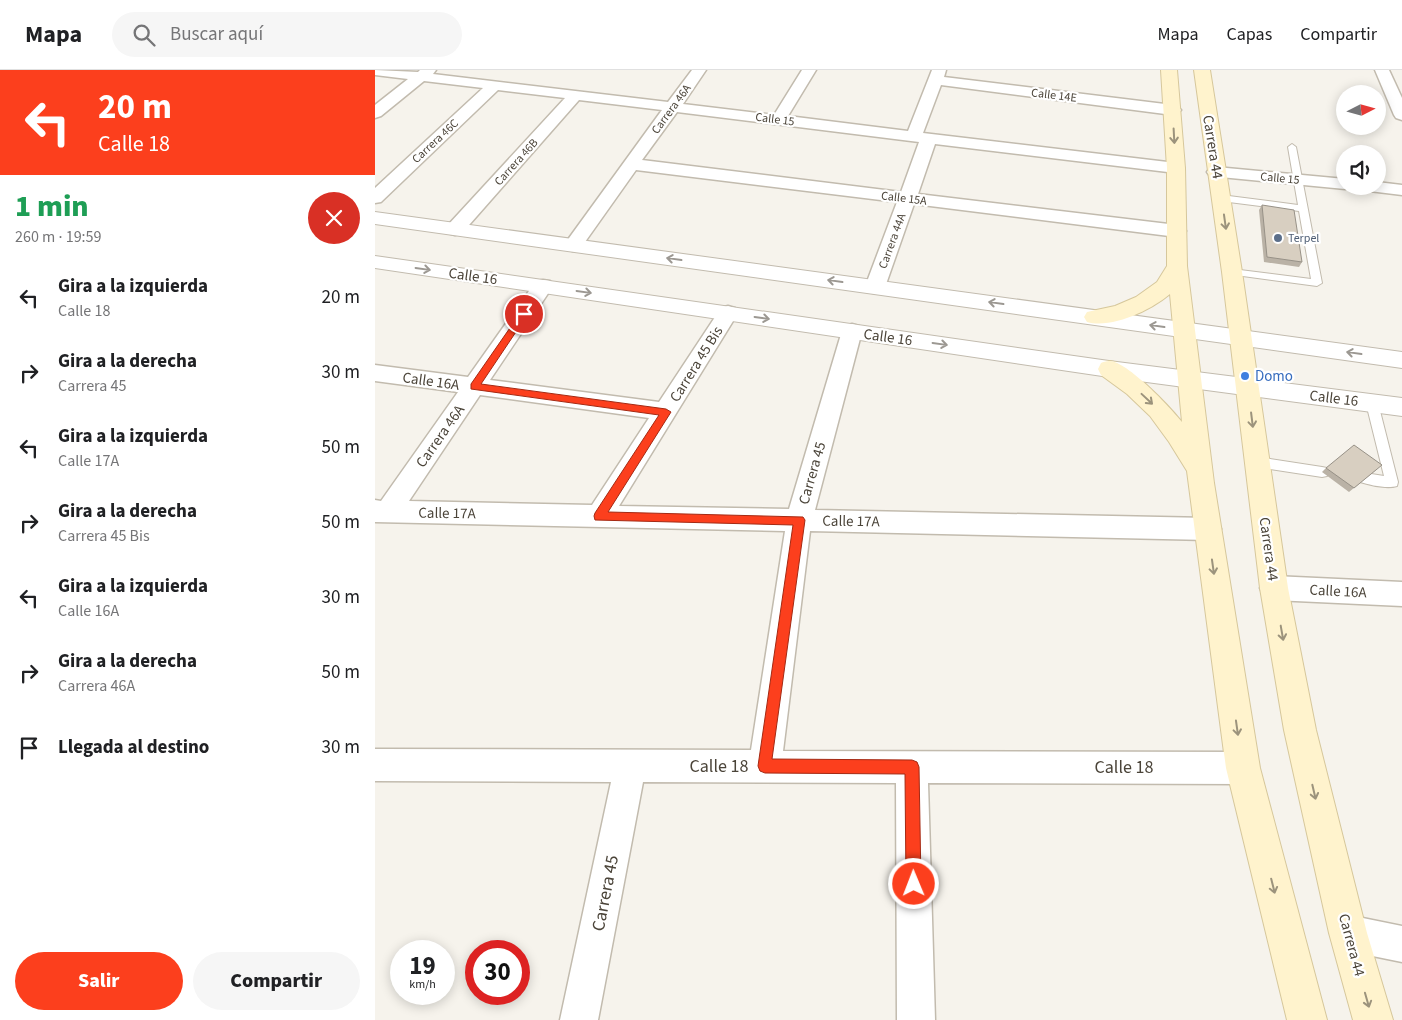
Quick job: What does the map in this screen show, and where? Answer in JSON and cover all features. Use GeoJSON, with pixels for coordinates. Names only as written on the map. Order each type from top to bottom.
{"type":"FeatureCollection","features":[{"type":"Feature","properties":{"kind":"main road"},"geometry":{"type":"LineString","coordinates":[[1169,70],[1176,168],[1177,266],[1201,483],[1243,768],[1307,1020]]}},
{"type":"Feature","properties":{"kind":"main road","name":"Carrera 44"},"geometry":{"type":"LineString","coordinates":[[1202,70],[1232,272],[1274,588],[1300,730],[1348,933],[1373,1020]]}},
{"type":"Feature","properties":{"kind":"main road"},"geometry":{"type":"LineString","coordinates":[[1095,317],[1125,311],[1150,299],[1167,283],[1177,266]]}},
{"type":"Feature","properties":{"kind":"main road"},"geometry":{"type":"LineString","coordinates":[[1109,369],[1134,387],[1166,418],[1190,456],[1201,483]]}},
{"type":"Feature","properties":{"kind":"street","name":"Carrera 46A"},"geometry":{"type":"LineString","coordinates":[[573,245],[699,70]]}},
{"type":"Feature","properties":{"kind":"street"},"geometry":{"type":"LineString","coordinates":[[778,120],[809,70]]}},
{"type":"Feature","properties":{"kind":"street"},"geometry":{"type":"LineString","coordinates":[[1383,70],[1402,115]]}},
{"type":"Feature","properties":{"kind":"street","name":"Calle 15"},"geometry":{"type":"LineString","coordinates":[[375,71],[425,73],[495,85],[1176,168]]}},
{"type":"Feature","properties":{"kind":"street"},"geometry":{"type":"LineString","coordinates":[[375,113],[425,73]]}},
{"type":"Feature","properties":{"kind":"street","name":"Calle 14E"},"geometry":{"type":"LineString","coordinates":[[937,75],[1173,110]]}},
{"type":"Feature","properties":{"kind":"street","name":"Carrera 44A"},"geometry":{"type":"LineString","coordinates":[[875,287],[907,198],[937,75]]}},
{"type":"Feature","properties":{"kind":"street","name":"Carrera 46C"},"geometry":{"type":"LineString","coordinates":[[375,198],[495,85]]}},
{"type":"Feature","properties":{"kind":"street","name":"Carrera 46B"},"geometry":{"type":"LineString","coordinates":[[455,228],[576,95]]}},
{"type":"Feature","properties":{"kind":"street","name":"Calle 15A"},"geometry":{"type":"LineString","coordinates":[[631,164],[1177,231]]}},
{"type":"Feature","properties":{"kind":"street","name":"Calle 15"},"geometry":{"type":"LineString","coordinates":[[1216,172],[1336,183]]}},
{"type":"Feature","properties":{"kind":"street"},"geometry":{"type":"LineString","coordinates":[[1386,188],[1402,190]]}},
{"type":"Feature","properties":{"kind":"street"},"geometry":{"type":"LineString","coordinates":[[375,218],[1402,360]]}},
{"type":"Feature","properties":{"kind":"street","name":"Calle 16"},"geometry":{"type":"LineString","coordinates":[[375,262],[1109,369],[1402,407]]}},
{"type":"Feature","properties":{"kind":"street","name":"Carrera 46A"},"geometry":{"type":"LineString","coordinates":[[381,511],[474,387],[543,286]]}},
{"type":"Feature","properties":{"kind":"street","name":"Carrera 45 Bis"},"geometry":{"type":"LineString","coordinates":[[599,516],[728,313]]}},
{"type":"Feature","properties":{"kind":"street","name":"Carrera 45"},"geometry":{"type":"LineString","coordinates":[[765,766],[799,520],[852,331]]}},
{"type":"Feature","properties":{"kind":"street","name":"Calle 16A"},"geometry":{"type":"LineString","coordinates":[[375,373],[666,412]]}},
{"type":"Feature","properties":{"kind":"street","name":"Calle 17A"},"geometry":{"type":"LineString","coordinates":[[381,511],[1208,529]]}},
{"type":"Feature","properties":{"kind":"street","name":"Calle 16A"},"geometry":{"type":"LineString","coordinates":[[1274,588],[1402,594]]}},
{"type":"Feature","properties":{"kind":"street","name":"Calle 18"},"geometry":{"type":"LineString","coordinates":[[375,765],[1243,768]]}},
{"type":"Feature","properties":{"kind":"street","name":"Carrera 45"},"geometry":{"type":"LineString","coordinates":[[579,1020],[631,766]]}},
{"type":"Feature","properties":{"kind":"street"},"geometry":{"type":"LineString","coordinates":[[912,767],[916,1020]]}},
{"type":"Feature","properties":{"kind":"street"},"geometry":{"type":"LineString","coordinates":[[1348,933],[1402,944]]}},
{"type":"Feature","properties":{"kind":"lane"},"geometry":{"type":"LineString","coordinates":[[1232,272],[1317,283],[1292,146]]}},
{"type":"Feature","properties":{"kind":"lane"},"geometry":{"type":"LineString","coordinates":[[1221,198],[1274,208],[1305,209]]}},
{"type":"Feature","properties":{"kind":"lane"},"geometry":{"type":"LineString","coordinates":[[1283,265],[1285,279]]}},
{"type":"Feature","properties":{"kind":"lane"},"geometry":{"type":"LineString","coordinates":[[1365,478],[1392,482],[1371,403]]}},
{"type":"Feature","properties":{"kind":"lane"},"geometry":{"type":"LineString","coordinates":[[1257,462],[1322,472]]}},
{"type":"Feature","properties":{"kind":"building","name":"Terpel"},"geometry":{"type":"Polygon","coordinates":[[[1262,205],[1294,210],[1302,262],[1267,257],[1262,205]]]}},
{"type":"Feature","properties":{"kind":"building"},"geometry":{"type":"Polygon","coordinates":[[[1354,445],[1382,465],[1354,488],[1326,468],[1354,445]]]}},
{"type":"Feature","properties":{"kind":"place","name":"Terpel"},"geometry":{"type":"Point","coordinates":[1278,238]}},
{"type":"Feature","properties":{"kind":"place","name":"Domo"},"geometry":{"type":"Point","coordinates":[1245,376]}},
{"type":"Feature","properties":{"kind":"route"},"geometry":{"type":"LineString","coordinates":[[524,314],[474,387],[666,412],[599,516],[799,520],[765,766],[912,767],[914,884]]}}]}
